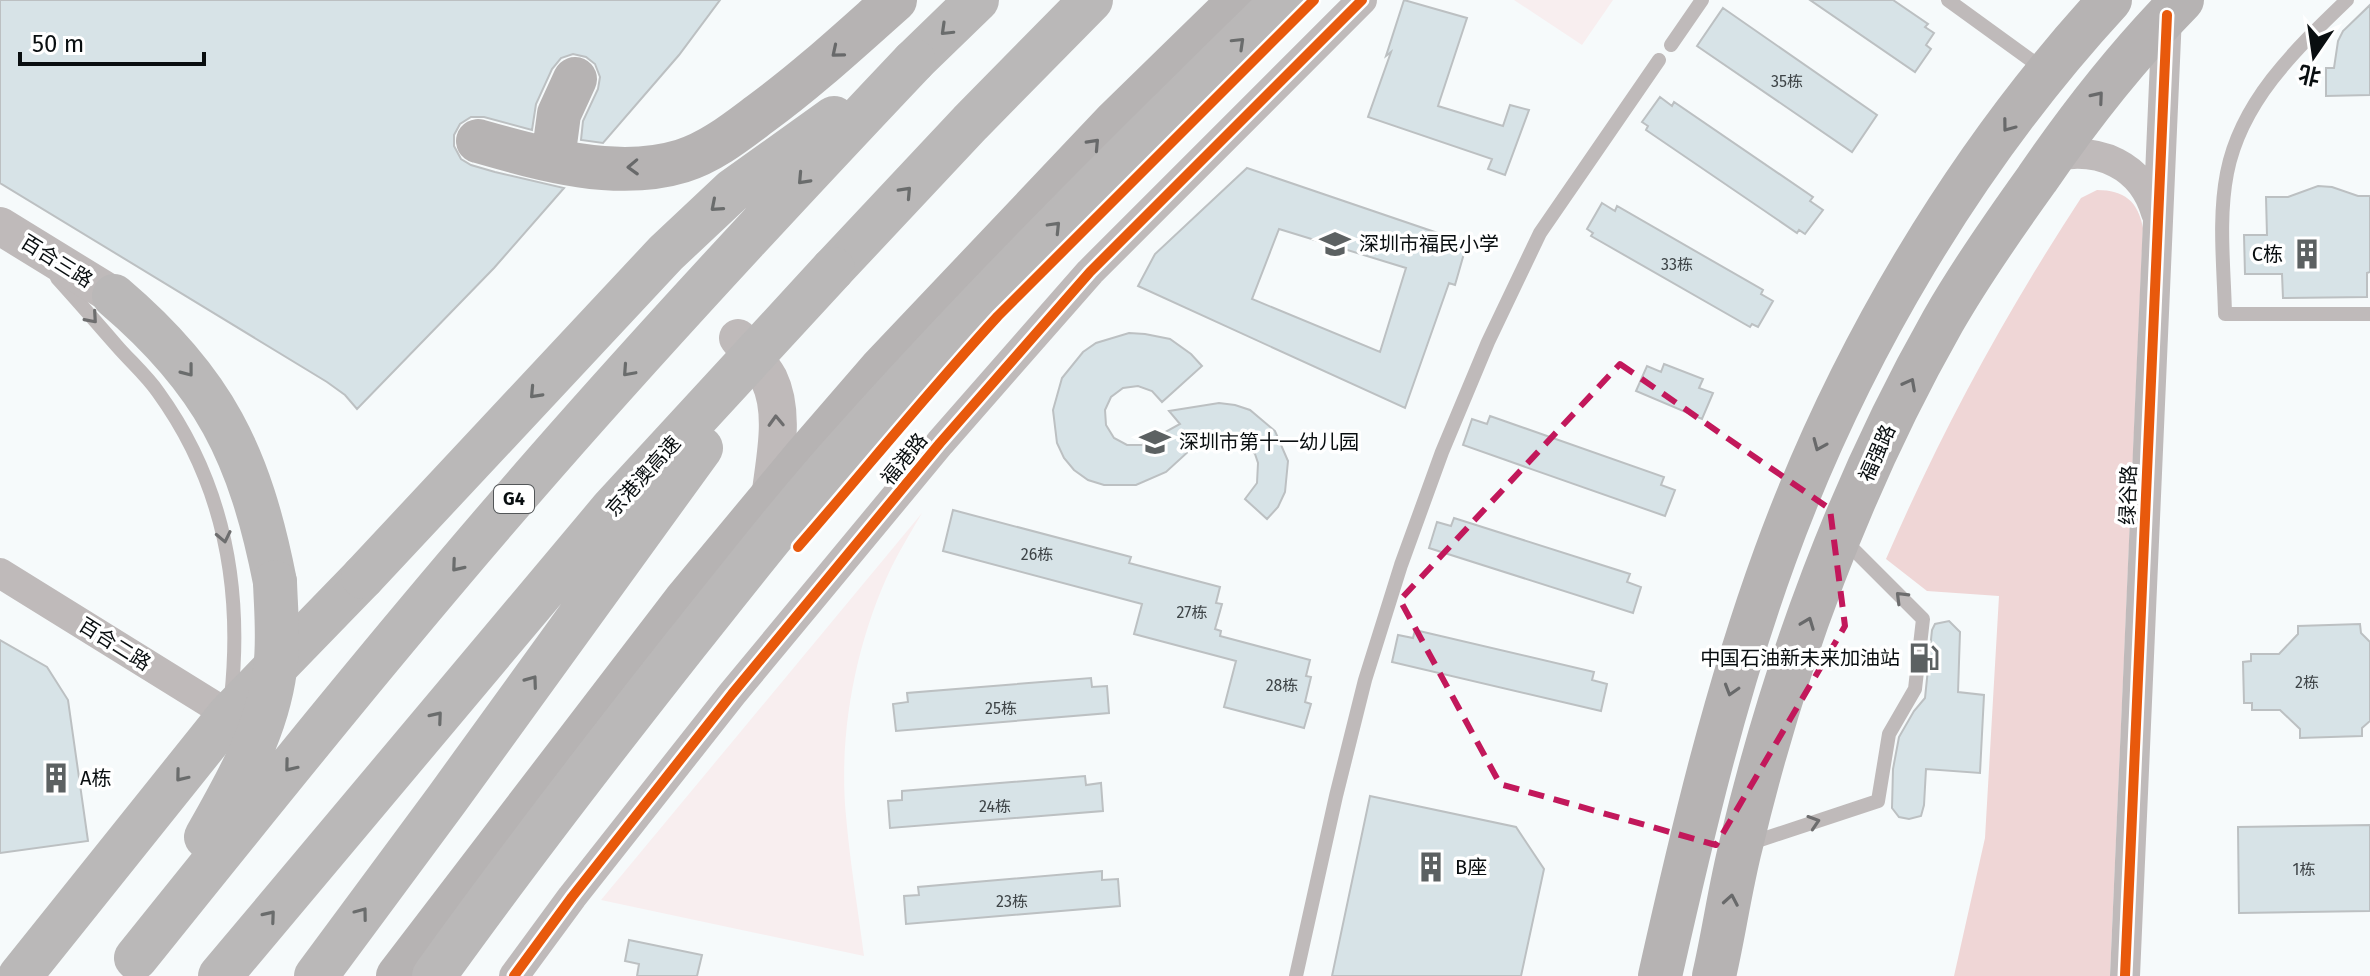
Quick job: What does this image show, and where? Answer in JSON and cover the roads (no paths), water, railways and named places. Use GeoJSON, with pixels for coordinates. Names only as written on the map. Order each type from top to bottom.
{"type":"FeatureCollection","features":[{"type":"Feature","properties":{"kind":"highway","name":"G4"},"geometry":{"type":"LineString","coordinates":[[130,967],[342,701],[546,462],[806,175],[914,61],[977,0]]}},
{"type":"Feature","properties":{"kind":"highway","name":"京港澳高速"},"geometry":{"type":"LineString","coordinates":[[220,976],[603,520],[970,123],[1091,0]]}},
{"type":"Feature","properties":{"kind":"highway"},"geometry":{"type":"LineString","coordinates":[[434,976],[625,721],[777,530],[854,439],[942,343],[1122,158],[1283,0]]}},
{"type":"Feature","properties":{"kind":"highway"},"geometry":{"type":"LineString","coordinates":[[20,976],[229,715],[695,224],[769,163],[914,61]]}},
{"type":"Feature","properties":{"kind":"highway"},"geometry":{"type":"LineString","coordinates":[[316,976],[718,424],[785,339],[833,269]]}},
{"type":"Feature","properties":{"kind":"highway"},"geometry":{"type":"LineString","coordinates":[[114,296],[166,344],[222,420],[237,448],[259,510],[275,582],[278,634],[276,668],[263,719],[235,785],[130,967]]}},
{"type":"Feature","properties":{"kind":"main road"},"geometry":{"type":"LineString","coordinates":[[478,141],[553,159],[626,168],[682,161],[722,142],[777,101],[895,0]]}},
{"type":"Feature","properties":{"kind":"main road"},"geometry":{"type":"LineString","coordinates":[[398,976],[685,601],[892,357],[1116,121],[1240,0]]}},
{"type":"Feature","properties":{"kind":"main road"},"geometry":{"type":"LineString","coordinates":[[1660,976],[1710,762],[1730,693],[1775,556],[1825,432],[1866,349],[1954,200],[2049,73],[2110,0]]}},
{"type":"Feature","properties":{"kind":"main road","name":"福强路"},"geometry":{"type":"LineString","coordinates":[[1714,976],[1740,847],[1794,661],[1841,536],[1885,432],[1944,320],[2001,230],[2085,113],[2174,8]]}},
{"type":"Feature","properties":{"kind":"main road"},"geometry":{"type":"LineString","coordinates":[[553,159],[559,114],[575,79]]}},
{"type":"Feature","properties":{"kind":"street"},"geometry":{"type":"LineString","coordinates":[[1192,46],[1215,0]]}},
{"type":"Feature","properties":{"kind":"street","name":"福港路"},"geometry":{"type":"LineString","coordinates":[[514,976],[572,897],[732,694],[940,443],[1090,272],[1362,0]]}},
{"type":"Feature","properties":{"kind":"street","name":"绿谷路"},"geometry":{"type":"LineString","coordinates":[[2125,976],[2158,219],[2174,8]]}},
{"type":"Feature","properties":{"kind":"street","name":"绿谷路"},"geometry":{"type":"LineString","coordinates":[[2052,157],[2091,153],[2128,169],[2142,183],[2158,219]]}},
{"type":"Feature","properties":{"kind":"street","name":"百合三路"},"geometry":{"type":"LineString","coordinates":[[11,233],[114,296]]}},
{"type":"Feature","properties":{"kind":"street"},"geometry":{"type":"LineString","coordinates":[[738,338],[767,375],[773,389],[777,445],[770,499]]}},
{"type":"Feature","properties":{"kind":"street","name":"百合二路"},"geometry":{"type":"LineString","coordinates":[[0,573],[229,715]]}},
{"type":"Feature","properties":{"kind":"lane"},"geometry":{"type":"LineString","coordinates":[[1671,45],[1702,0]]}},
{"type":"Feature","properties":{"kind":"lane"},"geometry":{"type":"LineString","coordinates":[[1948,0],[2049,73]]}},
{"type":"Feature","properties":{"kind":"lane"},"geometry":{"type":"LineString","coordinates":[[2347,0],[2270,79],[2239,132],[2227,173],[2222,214],[2225,314],[2370,314]]}},
{"type":"Feature","properties":{"kind":"lane"},"geometry":{"type":"LineString","coordinates":[[1296,976],[1365,680],[1401,565],[1442,452],[1488,342],[1540,233],[1659,60]]}},
{"type":"Feature","properties":{"kind":"lane"},"geometry":{"type":"LineString","coordinates":[[11,233],[156,390],[184,431],[205,473],[220,514],[228,555],[233,608],[233,678],[229,715]]}},
{"type":"Feature","properties":{"kind":"lane"},"geometry":{"type":"LineString","coordinates":[[1740,847],[1878,801],[1889,734],[1915,689],[1923,619],[1841,536]]}},
{"type":"Feature","properties":{"kind":"place","name":"深圳市福民小学"},"geometry":{"type":"Point","coordinates":[1335,244]}},
{"type":"Feature","properties":{"kind":"place","name":"C栋"},"geometry":{"type":"Point","coordinates":[2307,254]}},
{"type":"Feature","properties":{"kind":"place","name":"深圳市第十一幼儿园"},"geometry":{"type":"Point","coordinates":[1155,442]}},
{"type":"Feature","properties":{"kind":"place","name":"中国石油新未来加油站"},"geometry":{"type":"Point","coordinates":[1924,658]}},
{"type":"Feature","properties":{"kind":"place","name":"A栋"},"geometry":{"type":"Point","coordinates":[56,778]}},
{"type":"Feature","properties":{"kind":"place","name":"B座"},"geometry":{"type":"Point","coordinates":[1431,867]}}]}
